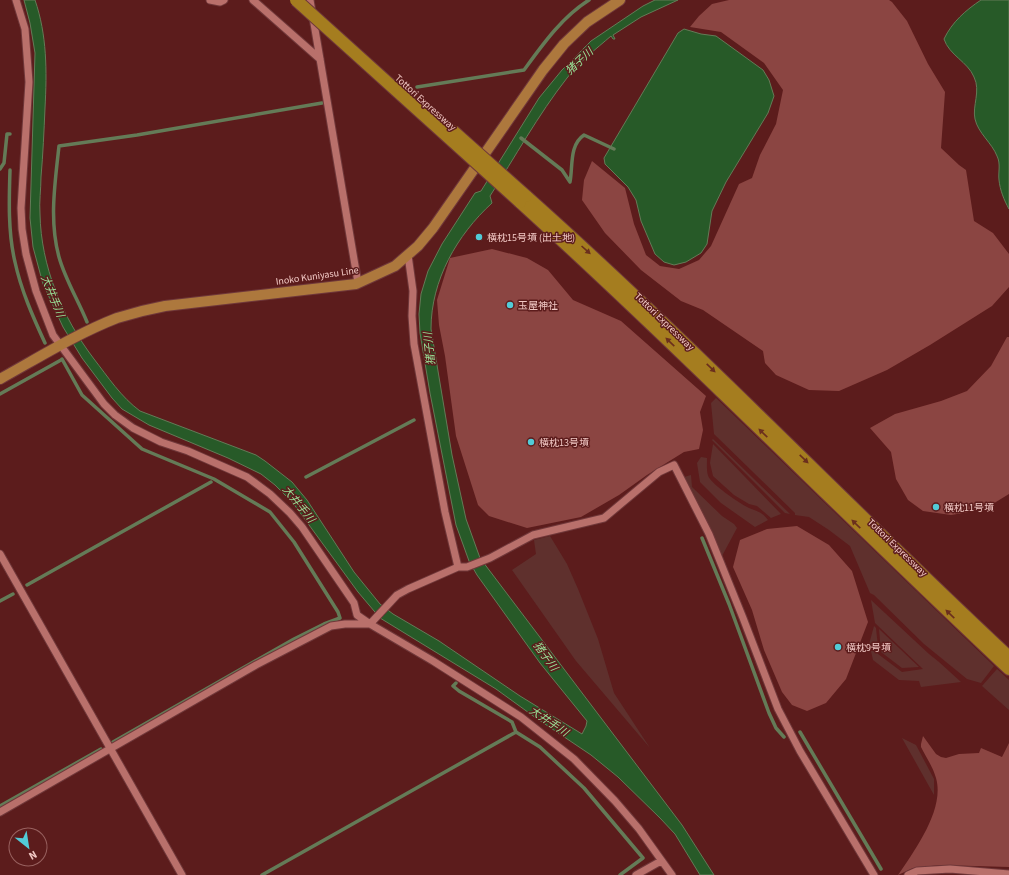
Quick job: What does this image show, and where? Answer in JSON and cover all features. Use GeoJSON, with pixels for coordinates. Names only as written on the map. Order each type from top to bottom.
{"type":"FeatureCollection","features":[{"type":"Feature","properties":{"kind":"highway","name":"Tottori Expressway"},"geometry":{"type":"LineString","coordinates":[[296,0],[523,199],[592,255],[1009,657]]}},
{"type":"Feature","properties":{"kind":"highway","name":"Tottori Expressway"},"geometry":{"type":"LineString","coordinates":[[309,0],[523,199],[842,511],[1009,669]]}},
{"type":"Feature","properties":{"kind":"main road","name":"Inoko Kuniyasu Line"},"geometry":{"type":"LineString","coordinates":[[0,380],[85,333],[117,318],[141,311],[165,306],[358,283],[395,266],[418,246],[433,228],[543,70],[564,44],[587,22],[620,0]]}},
{"type":"Feature","properties":{"kind":"street"},"geometry":{"type":"LineString","coordinates":[[16,0],[25,29],[29,82],[21,208],[22,229],[26,254],[36,291],[53,335],[62,345],[104,404],[115,415],[133,428],[161,442],[188,451],[247,477],[270,494],[302,527],[354,603],[357,615],[434,661],[539,730],[574,759],[615,801],[639,829],[672,875]]}},
{"type":"Feature","properties":{"kind":"street"},"geometry":{"type":"LineString","coordinates":[[210,0],[220,2],[224,0]]}},
{"type":"Feature","properties":{"kind":"street"},"geometry":{"type":"LineString","coordinates":[[253,0],[320,59]]}},
{"type":"Feature","properties":{"kind":"street"},"geometry":{"type":"LineString","coordinates":[[309,0],[358,283]]}},
{"type":"Feature","properties":{"kind":"street"},"geometry":{"type":"LineString","coordinates":[[408,255],[413,291],[412,316],[414,344],[445,512],[458,567]]}},
{"type":"Feature","properties":{"kind":"street"},"geometry":{"type":"LineString","coordinates":[[0,812],[256,665],[331,626],[345,624],[370,624],[397,595],[408,588],[458,567],[468,567],[490,558],[533,535],[604,518],[659,472],[674,465],[709,534],[778,709],[800,751],[874,875]]}},
{"type":"Feature","properties":{"kind":"street"},"geometry":{"type":"LineString","coordinates":[[0,554],[182,875]]}},
{"type":"Feature","properties":{"kind":"street"},"geometry":{"type":"LineString","coordinates":[[636,875],[661,861]]}},
{"type":"Feature","properties":{"kind":"street"},"geometry":{"type":"LineString","coordinates":[[908,875],[917,871],[950,869],[1009,874]]}},
{"type":"Feature","properties":{"kind":"shaded area"},"geometry":{"type":"Polygon","coordinates":[[[729,0],[889,0],[892,2],[907,21],[928,64],[945,92],[941,148],[966,170],[974,221],[993,233],[1009,254],[1009,287],[992,306],[887,370],[839,391],[809,390],[776,375],[765,363],[763,351],[703,310],[681,301],[641,270],[605,233],[582,200],[584,180],[592,161],[625,188],[634,224],[646,255],[660,266],[679,269],[699,260],[711,246],[739,184],[752,178],[760,155],[776,124],[783,90],[764,63],[721,32],[690,27],[712,4],[729,0]]]}},
{"type":"Feature","properties":{"kind":"shaded area"},"geometry":{"type":"Polygon","coordinates":[[[492,249],[527,258],[548,270],[573,300],[621,321],[706,396],[700,412],[703,430],[699,449],[684,452],[647,475],[619,495],[581,517],[527,528],[489,516],[478,505],[456,436],[445,356],[439,325],[437,300],[450,258],[492,249]]]}},
{"type":"Feature","properties":{"kind":"shaded area"},"geometry":{"type":"Polygon","coordinates":[[[1007,337],[1009,337],[1009,494],[991,505],[969,512],[951,515],[923,511],[908,500],[896,479],[891,452],[870,428],[895,414],[941,401],[967,391],[991,366],[1007,337]]]}},
{"type":"Feature","properties":{"kind":"shaded area"},"geometry":{"type":"Polygon","coordinates":[[[716,398],[994,666],[981,683],[967,679],[924,644],[874,595],[870,593],[850,546],[809,517],[795,515],[795,513],[714,434],[711,403],[716,398]]]}},
{"type":"Feature","properties":{"kind":"shaded area"},"geometry":{"type":"Polygon","coordinates":[[[713,439],[790,514],[785,513],[712,440],[713,439]]]}},
{"type":"Feature","properties":{"kind":"shaded area"},"geometry":{"type":"Polygon","coordinates":[[[713,444],[781,514],[771,518],[757,506],[749,504],[734,495],[713,476],[710,463],[713,444]]]}},
{"type":"Feature","properties":{"kind":"shaded area"},"geometry":{"type":"Polygon","coordinates":[[[701,457],[707,458],[708,475],[713,482],[733,498],[760,513],[768,520],[755,527],[721,503],[700,482],[697,463],[701,457]]]}},
{"type":"Feature","properties":{"kind":"shaded area"},"geometry":{"type":"Polygon","coordinates":[[[691,475],[692,487],[722,516],[734,524],[737,528],[722,556],[684,477],[691,475]]]}},
{"type":"Feature","properties":{"kind":"shaded area"},"geometry":{"type":"Polygon","coordinates":[[[797,526],[829,545],[852,571],[868,622],[846,679],[826,703],[807,711],[792,705],[782,692],[764,650],[752,610],[733,567],[740,540],[767,529],[797,526]]]}},
{"type":"Feature","properties":{"kind":"shaded area"},"geometry":{"type":"Polygon","coordinates":[[[550,536],[567,564],[578,589],[598,639],[614,693],[650,748],[576,661],[512,570],[536,554],[534,540],[550,536]]]}},
{"type":"Feature","properties":{"kind":"shaded area"},"geometry":{"type":"Polygon","coordinates":[[[871,600],[961,682],[921,687],[919,681],[899,680],[873,660],[871,651],[877,651],[878,654],[902,672],[923,669],[875,623],[871,600]]]}},
{"type":"Feature","properties":{"kind":"shaded area"},"geometry":{"type":"Polygon","coordinates":[[[874,626],[876,628],[878,647],[868,648],[874,626]]]}},
{"type":"Feature","properties":{"kind":"shaded area"},"geometry":{"type":"Polygon","coordinates":[[[879,629],[919,667],[902,668],[881,652],[879,629]]]}},
{"type":"Feature","properties":{"kind":"shaded area"},"geometry":{"type":"Polygon","coordinates":[[[997,669],[1009,680],[1009,710],[982,686],[997,669]]]}},
{"type":"Feature","properties":{"kind":"shaded area"},"geometry":{"type":"Polygon","coordinates":[[[923,736],[936,754],[946,758],[959,754],[979,753],[981,748],[1002,757],[1009,743],[1009,867],[940,865],[913,868],[898,875],[927,829],[936,803],[938,790],[936,778],[921,747],[923,736]]]}},
{"type":"Feature","properties":{"kind":"shaded area"},"geometry":{"type":"Polygon","coordinates":[[[902,738],[916,745],[934,779],[934,795],[902,738]]]}},
{"type":"Feature","properties":{"kind":"water"},"geometry":{"type":"Polygon","coordinates":[[[24,0],[35,0],[44,40],[46,94],[40,205],[41,233],[44,253],[55,290],[72,326],[104,373],[121,393],[140,411],[256,455],[265,461],[292,482],[307,500],[354,572],[380,604],[393,614],[439,641],[520,696],[582,734],[587,721],[540,663],[477,575],[469,561],[456,525],[430,393],[420,333],[419,314],[421,294],[428,271],[442,244],[475,193],[481,191],[539,98],[562,70],[591,41],[643,6],[655,0],[678,0],[641,17],[613,35],[615,39],[611,36],[577,67],[556,92],[536,121],[490,196],[492,203],[468,229],[448,260],[436,293],[432,311],[431,329],[452,455],[466,519],[480,558],[682,825],[714,875],[700,875],[675,834],[618,777],[591,755],[496,689],[380,618],[358,592],[293,503],[275,485],[261,474],[228,458],[149,425],[122,409],[112,398],[82,358],[63,327],[43,284],[33,247],[30,218],[35,53],[30,23],[24,0]]]}},
{"type":"Feature","properties":{"kind":"water"},"geometry":{"type":"Polygon","coordinates":[[[981,0],[1009,0],[1009,209],[1000,187],[999,165],[995,151],[979,129],[975,119],[974,114],[977,93],[976,82],[967,67],[946,45],[944,39],[951,27],[960,17],[981,0]]]}},
{"type":"Feature","properties":{"kind":"water"},"geometry":{"type":"Polygon","coordinates":[[[684,29],[701,34],[716,36],[763,70],[769,80],[774,96],[768,113],[726,182],[712,211],[707,244],[701,253],[686,262],[674,265],[664,262],[655,254],[641,221],[636,200],[628,187],[605,164],[604,158],[678,33],[684,29]]]}},
{"type":"Feature","properties":{"kind":"waterway"},"geometry":{"type":"LineString","coordinates":[[417,87],[524,70],[546,41],[570,14],[589,0]]}},
{"type":"Feature","properties":{"kind":"waterway"},"geometry":{"type":"LineString","coordinates":[[87,322],[65,273],[56,243],[54,230],[54,202],[59,146],[137,135],[322,103]]}},
{"type":"Feature","properties":{"kind":"waterway"},"geometry":{"type":"LineString","coordinates":[[0,169],[4,163],[7,134],[10,134]]}},
{"type":"Feature","properties":{"kind":"waterway"},"geometry":{"type":"LineString","coordinates":[[521,138],[562,170],[570,182],[574,150],[579,139],[584,135],[614,149]]}},
{"type":"Feature","properties":{"kind":"waterway"},"geometry":{"type":"LineString","coordinates":[[10,170],[9,193],[11,240],[13,251],[24,293],[45,343]]}},
{"type":"Feature","properties":{"kind":"waterway"},"geometry":{"type":"LineString","coordinates":[[62,359],[82,395],[142,449],[214,479],[270,512],[294,542],[338,612],[340,618],[294,639],[113,742]]}},
{"type":"Feature","properties":{"kind":"waterway"},"geometry":{"type":"LineString","coordinates":[[0,394],[61,360]]}},
{"type":"Feature","properties":{"kind":"waterway"},"geometry":{"type":"LineString","coordinates":[[306,477],[414,420]]}},
{"type":"Feature","properties":{"kind":"waterway"},"geometry":{"type":"LineString","coordinates":[[27,585],[211,482]]}},
{"type":"Feature","properties":{"kind":"waterway"},"geometry":{"type":"LineString","coordinates":[[702,538],[729,604],[769,713],[776,728],[784,737]]}},
{"type":"Feature","properties":{"kind":"waterway"},"geometry":{"type":"LineString","coordinates":[[0,601],[13,594]]}},
{"type":"Feature","properties":{"kind":"waterway"},"geometry":{"type":"LineString","coordinates":[[456,683],[453,686],[459,691],[512,722],[516,732],[540,747],[584,788],[643,858],[620,875]]}},
{"type":"Feature","properties":{"kind":"waterway"},"geometry":{"type":"LineString","coordinates":[[262,875],[516,732]]}},
{"type":"Feature","properties":{"kind":"waterway"},"geometry":{"type":"LineString","coordinates":[[800,732],[881,869]]}},
{"type":"Feature","properties":{"kind":"waterway"},"geometry":{"type":"LineString","coordinates":[[0,806],[101,749]]}},
{"type":"Feature","properties":{"kind":"place","name":"横枕15号墳 (出土地)"},"geometry":{"type":"Point","coordinates":[479,237]}},
{"type":"Feature","properties":{"kind":"place","name":"玉屋神社"},"geometry":{"type":"Point","coordinates":[510,305]}},
{"type":"Feature","properties":{"kind":"place","name":"横枕13号墳"},"geometry":{"type":"Point","coordinates":[531,442]}},
{"type":"Feature","properties":{"kind":"place","name":"横枕11号墳"},"geometry":{"type":"Point","coordinates":[936,507]}},
{"type":"Feature","properties":{"kind":"place","name":"横枕9号墳"},"geometry":{"type":"Point","coordinates":[838,647]}},
{"type":"Feature","properties":{"kind":"water label","name":"猪子川"},"geometry":{"type":"Point","coordinates":[579,61]}},
{"type":"Feature","properties":{"kind":"water label","name":"大井手川"},"geometry":{"type":"Point","coordinates":[53,296]}},
{"type":"Feature","properties":{"kind":"water label","name":"猪子川"},"geometry":{"type":"Point","coordinates":[429,349]}},
{"type":"Feature","properties":{"kind":"water label","name":"大井手川"},"geometry":{"type":"Point","coordinates":[299,504]}},
{"type":"Feature","properties":{"kind":"water label","name":"猪子川"},"geometry":{"type":"Point","coordinates":[546,656]}},
{"type":"Feature","properties":{"kind":"water label","name":"大井手川"},"geometry":{"type":"Point","coordinates":[549,721]}}]}
